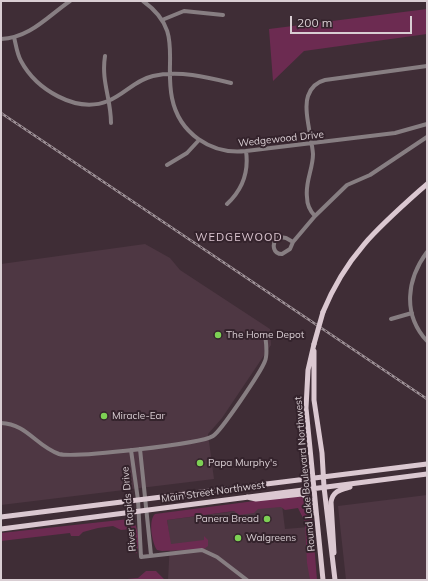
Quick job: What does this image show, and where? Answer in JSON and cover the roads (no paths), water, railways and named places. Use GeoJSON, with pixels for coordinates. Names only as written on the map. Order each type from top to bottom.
{"type":"FeatureCollection","features":[{"type":"Feature","properties":{"kind":"main road","name":"Round Lake Boulevard Northwest"},"geometry":{"type":"LineString","coordinates":[[323,580],[306,395],[309,360],[323,312],[335,285],[358,250],[378,228],[427,184]]}},
{"type":"Feature","properties":{"kind":"main road","name":"Round Lake Boulevard Northwest"},"geometry":{"type":"LineString","coordinates":[[314,344],[313,389],[335,580]]}},
{"type":"Feature","properties":{"kind":"main road","name":"Main Street Northwest"},"geometry":{"type":"LineString","coordinates":[[1,517],[427,464]]}},
{"type":"Feature","properties":{"kind":"main road","name":"Main Street Northwest"},"geometry":{"type":"LineString","coordinates":[[1,529],[146,511],[244,496],[356,484],[427,474]]}},
{"type":"Feature","properties":{"kind":"main road"},"geometry":{"type":"LineString","coordinates":[[332,560],[334,548],[331,502],[332,495],[337,491],[356,484]]}},
{"type":"Feature","properties":{"kind":"main road"},"geometry":{"type":"LineString","coordinates":[[244,496],[256,499],[305,495],[312,501],[318,528]]}},
{"type":"Feature","properties":{"kind":"street"},"geometry":{"type":"LineString","coordinates":[[1,39],[14,37],[32,30],[63,3],[70,1]]}},
{"type":"Feature","properties":{"kind":"street","name":"Wedgewood Drive"},"geometry":{"type":"LineString","coordinates":[[143,1],[154,10],[162,20],[171,44],[172,98],[178,115],[188,130],[199,140],[222,150],[246,151],[395,133],[427,124]]}},
{"type":"Feature","properties":{"kind":"street"},"geometry":{"type":"LineString","coordinates":[[162,20],[184,11],[223,15]]}},
{"type":"Feature","properties":{"kind":"street"},"geometry":{"type":"LineString","coordinates":[[14,37],[21,61],[33,77],[52,93],[67,100],[83,104],[108,101],[141,79],[154,75],[171,74],[198,76],[231,83]]}},
{"type":"Feature","properties":{"kind":"street"},"geometry":{"type":"LineString","coordinates":[[105,56],[103,75],[111,123]]}},
{"type":"Feature","properties":{"kind":"street"},"geometry":{"type":"LineString","coordinates":[[315,216],[309,207],[306,185],[313,156],[307,100],[314,86],[326,80],[427,66]]}},
{"type":"Feature","properties":{"kind":"street"},"geometry":{"type":"LineString","coordinates":[[294,242],[286,238],[276,238],[273,242],[273,248],[276,252],[282,254],[290,249],[315,216],[347,186],[370,175],[427,137]]}},
{"type":"Feature","properties":{"kind":"street"},"geometry":{"type":"LineString","coordinates":[[167,165],[187,153],[199,140]]}},
{"type":"Feature","properties":{"kind":"street"},"geometry":{"type":"LineString","coordinates":[[226,204],[237,193],[243,182],[246,169],[246,151]]}},
{"type":"Feature","properties":{"kind":"street"},"geometry":{"type":"LineString","coordinates":[[427,252],[411,282],[409,292],[412,313],[427,341]]}},
{"type":"Feature","properties":{"kind":"street"},"geometry":{"type":"LineString","coordinates":[[390,319],[412,313]]}},
{"type":"Feature","properties":{"kind":"street"},"geometry":{"type":"LineString","coordinates":[[1,423],[16,426],[28,432],[49,449],[64,455],[87,455],[203,440],[217,434],[264,362],[265,334]]}},
{"type":"Feature","properties":{"kind":"street","name":"River Rapids Drive"},"geometry":{"type":"LineString","coordinates":[[140,449],[151,555]]}},
{"type":"Feature","properties":{"kind":"street","name":"River Rapids Drive"},"geometry":{"type":"LineString","coordinates":[[131,450],[138,500],[137,512],[142,557],[202,550],[217,557],[247,580]]}},
{"type":"Feature","properties":{"kind":"railway"},"geometry":{"type":"LineString","coordinates":[[1,113],[427,399]]}},
{"type":"Feature","properties":{"kind":"place","name":"The Home Depot"},"geometry":{"type":"Point","coordinates":[218,335]}},
{"type":"Feature","properties":{"kind":"place","name":"Miracle-Ear"},"geometry":{"type":"Point","coordinates":[104,416]}},
{"type":"Feature","properties":{"kind":"place","name":"Papa Murphy's"},"geometry":{"type":"Point","coordinates":[200,463]}},
{"type":"Feature","properties":{"kind":"place","name":"Panera Bread"},"geometry":{"type":"Point","coordinates":[267,519]}},
{"type":"Feature","properties":{"kind":"place","name":"Walgreens"},"geometry":{"type":"Point","coordinates":[238,538]}},
{"type":"Feature","properties":{"kind":"district","name":"WEDGEWOOD"},"geometry":{"type":"Point","coordinates":[239,238]}}]}
